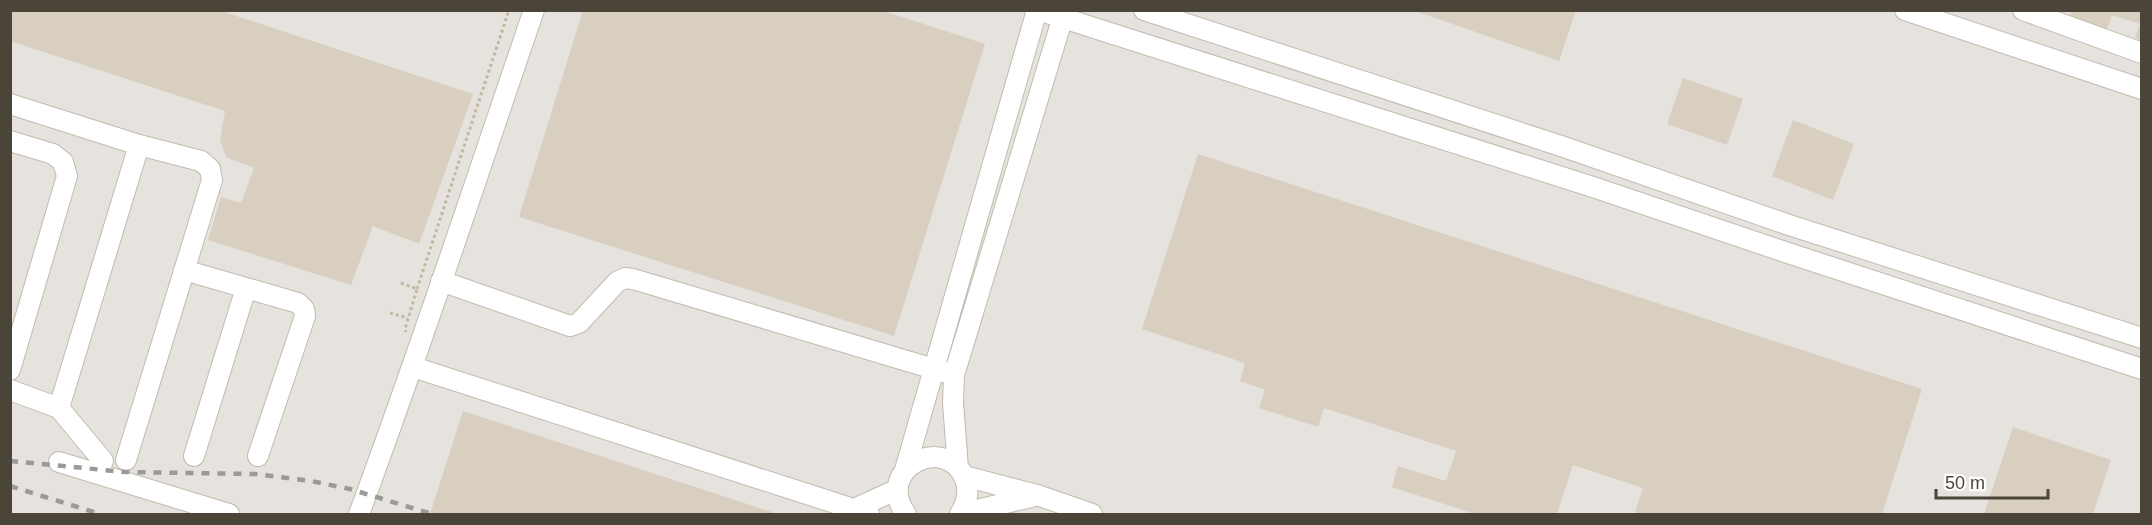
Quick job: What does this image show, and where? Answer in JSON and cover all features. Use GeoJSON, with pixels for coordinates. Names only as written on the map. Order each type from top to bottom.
{"type":"FeatureCollection","features":[{"type":"Feature","properties":{"kind":"lane"},"geometry":{"type":"LineString","coordinates":[[359,514],[413,366],[534,10]]}},
{"type":"Feature","properties":{"kind":"lane"},"geometry":{"type":"LineString","coordinates":[[906,514],[898,499],[901,480],[1037,10],[1064,15],[2141,368]]}},
{"type":"Feature","properties":{"kind":"lane"},"geometry":{"type":"LineString","coordinates":[[1144,10],[1553,144],[1789,225],[2142,338]]}},
{"type":"Feature","properties":{"kind":"lane"},"geometry":{"type":"LineString","coordinates":[[1905,10],[2142,89]]}},
{"type":"Feature","properties":{"kind":"lane"},"geometry":{"type":"LineString","coordinates":[[2023,10],[2142,53]]}},
{"type":"Feature","properties":{"kind":"lane"},"geometry":{"type":"LineString","coordinates":[[960,514],[968,496],[961,472],[953,403],[954,375],[1064,15]]}},
{"type":"Feature","properties":{"kind":"lane"},"geometry":{"type":"LineString","coordinates":[[1294,92],[1304,63]]}},
{"type":"Feature","properties":{"kind":"lane"},"geometry":{"type":"LineString","coordinates":[[10,104],[139,146],[201,161],[210,169],[212,180],[126,460]]}},
{"type":"Feature","properties":{"kind":"lane"},"geometry":{"type":"LineString","coordinates":[[10,141],[52,154],[63,162],[67,176],[10,370]]}},
{"type":"Feature","properties":{"kind":"lane"},"geometry":{"type":"LineString","coordinates":[[1545,172],[1553,144]]}},
{"type":"Feature","properties":{"kind":"lane"},"geometry":{"type":"LineString","coordinates":[[59,408],[139,146]]}},
{"type":"Feature","properties":{"kind":"lane"},"geometry":{"type":"LineString","coordinates":[[985,191],[1008,199]]}},
{"type":"Feature","properties":{"kind":"lane"},"geometry":{"type":"LineString","coordinates":[[1782,251],[1789,225]]}},
{"type":"Feature","properties":{"kind":"lane"},"geometry":{"type":"LineString","coordinates":[[184,270],[298,303],[304,309],[305,316],[258,456]]}},
{"type":"Feature","properties":{"kind":"lane"},"geometry":{"type":"LineString","coordinates":[[441,281],[570,326],[579,323],[617,282],[625,278],[633,279],[954,375]]}},
{"type":"Feature","properties":{"kind":"lane"},"geometry":{"type":"LineString","coordinates":[[194,456],[246,288]]}},
{"type":"Feature","properties":{"kind":"lane"},"geometry":{"type":"LineString","coordinates":[[2020,329],[2028,301]]}},
{"type":"Feature","properties":{"kind":"lane"},"geometry":{"type":"LineString","coordinates":[[413,366],[862,512],[901,480],[912,464],[931,457],[941,458],[961,472],[1092,514]]}},
{"type":"Feature","properties":{"kind":"lane"},"geometry":{"type":"LineString","coordinates":[[10,390],[59,408],[103,461]]}},
{"type":"Feature","properties":{"kind":"lane"},"geometry":{"type":"LineString","coordinates":[[59,462],[230,514]]}},
{"type":"Feature","properties":{"kind":"lane"},"geometry":{"type":"LineString","coordinates":[[960,514],[1037,495]]}},
{"type":"Feature","properties":{"kind":"path"},"geometry":{"type":"LineString","coordinates":[[405,329],[509,10]]}},
{"type":"Feature","properties":{"kind":"path"},"geometry":{"type":"LineString","coordinates":[[401,283],[417,289]]}},
{"type":"Feature","properties":{"kind":"path"},"geometry":{"type":"LineString","coordinates":[[390,313],[408,318]]}},
{"type":"Feature","properties":{"kind":"shaded area"},"geometry":{"type":"Polygon","coordinates":[[[11,11],[2141,11],[2141,514],[11,514],[11,11]]]}},
{"type":"Feature","properties":{"kind":"building"},"geometry":{"type":"Polygon","coordinates":[[[10,10],[218,10],[473,94],[419,244],[373,226],[351,285],[208,240],[221,197],[241,203],[254,168],[226,157],[220,140],[225,111],[10,41],[10,10]]]}},
{"type":"Feature","properties":{"kind":"building"},"geometry":{"type":"Polygon","coordinates":[[[583,10],[881,10],[985,44],[894,336],[519,217],[583,10]]]}},
{"type":"Feature","properties":{"kind":"building"},"geometry":{"type":"Polygon","coordinates":[[[1412,10],[1576,10],[1559,61],[1412,10]]]}},
{"type":"Feature","properties":{"kind":"building"},"geometry":{"type":"Polygon","coordinates":[[[2072,10],[2142,10],[2142,41],[2135,38],[2140,24],[2112,15],[2107,29],[2070,16],[2072,10]]]}},
{"type":"Feature","properties":{"kind":"building"},"geometry":{"type":"Polygon","coordinates":[[[1683,78],[1743,99],[1727,145],[1667,124],[1683,78]]]}},
{"type":"Feature","properties":{"kind":"building"},"geometry":{"type":"Polygon","coordinates":[[[1793,120],[1854,144],[1833,200],[1772,176],[1793,120]]]}},
{"type":"Feature","properties":{"kind":"building"},"geometry":{"type":"Polygon","coordinates":[[[1198,154],[1922,389],[1882,514],[1642,514],[1635,512],[1643,488],[1573,465],[1557,514],[1475,514],[1392,487],[1398,466],[1446,481],[1456,451],[1324,408],[1318,427],[1259,408],[1265,390],[1240,381],[1245,363],[1142,329],[1198,154]]]}},
{"type":"Feature","properties":{"kind":"building"},"geometry":{"type":"Polygon","coordinates":[[[463,411],[778,514],[430,514],[463,411]]]}},
{"type":"Feature","properties":{"kind":"building"},"geometry":{"type":"Polygon","coordinates":[[[2013,427],[2111,460],[2093,514],[1984,514],[2013,427]]]}},
{"type":"Feature","properties":{"kind":"railway"},"geometry":{"type":"LineString","coordinates":[[10,461],[125,472],[255,474],[311,481],[350,489],[432,514]]}},
{"type":"Feature","properties":{"kind":"railway"},"geometry":{"type":"LineString","coordinates":[[10,486],[100,514]]}}]}
